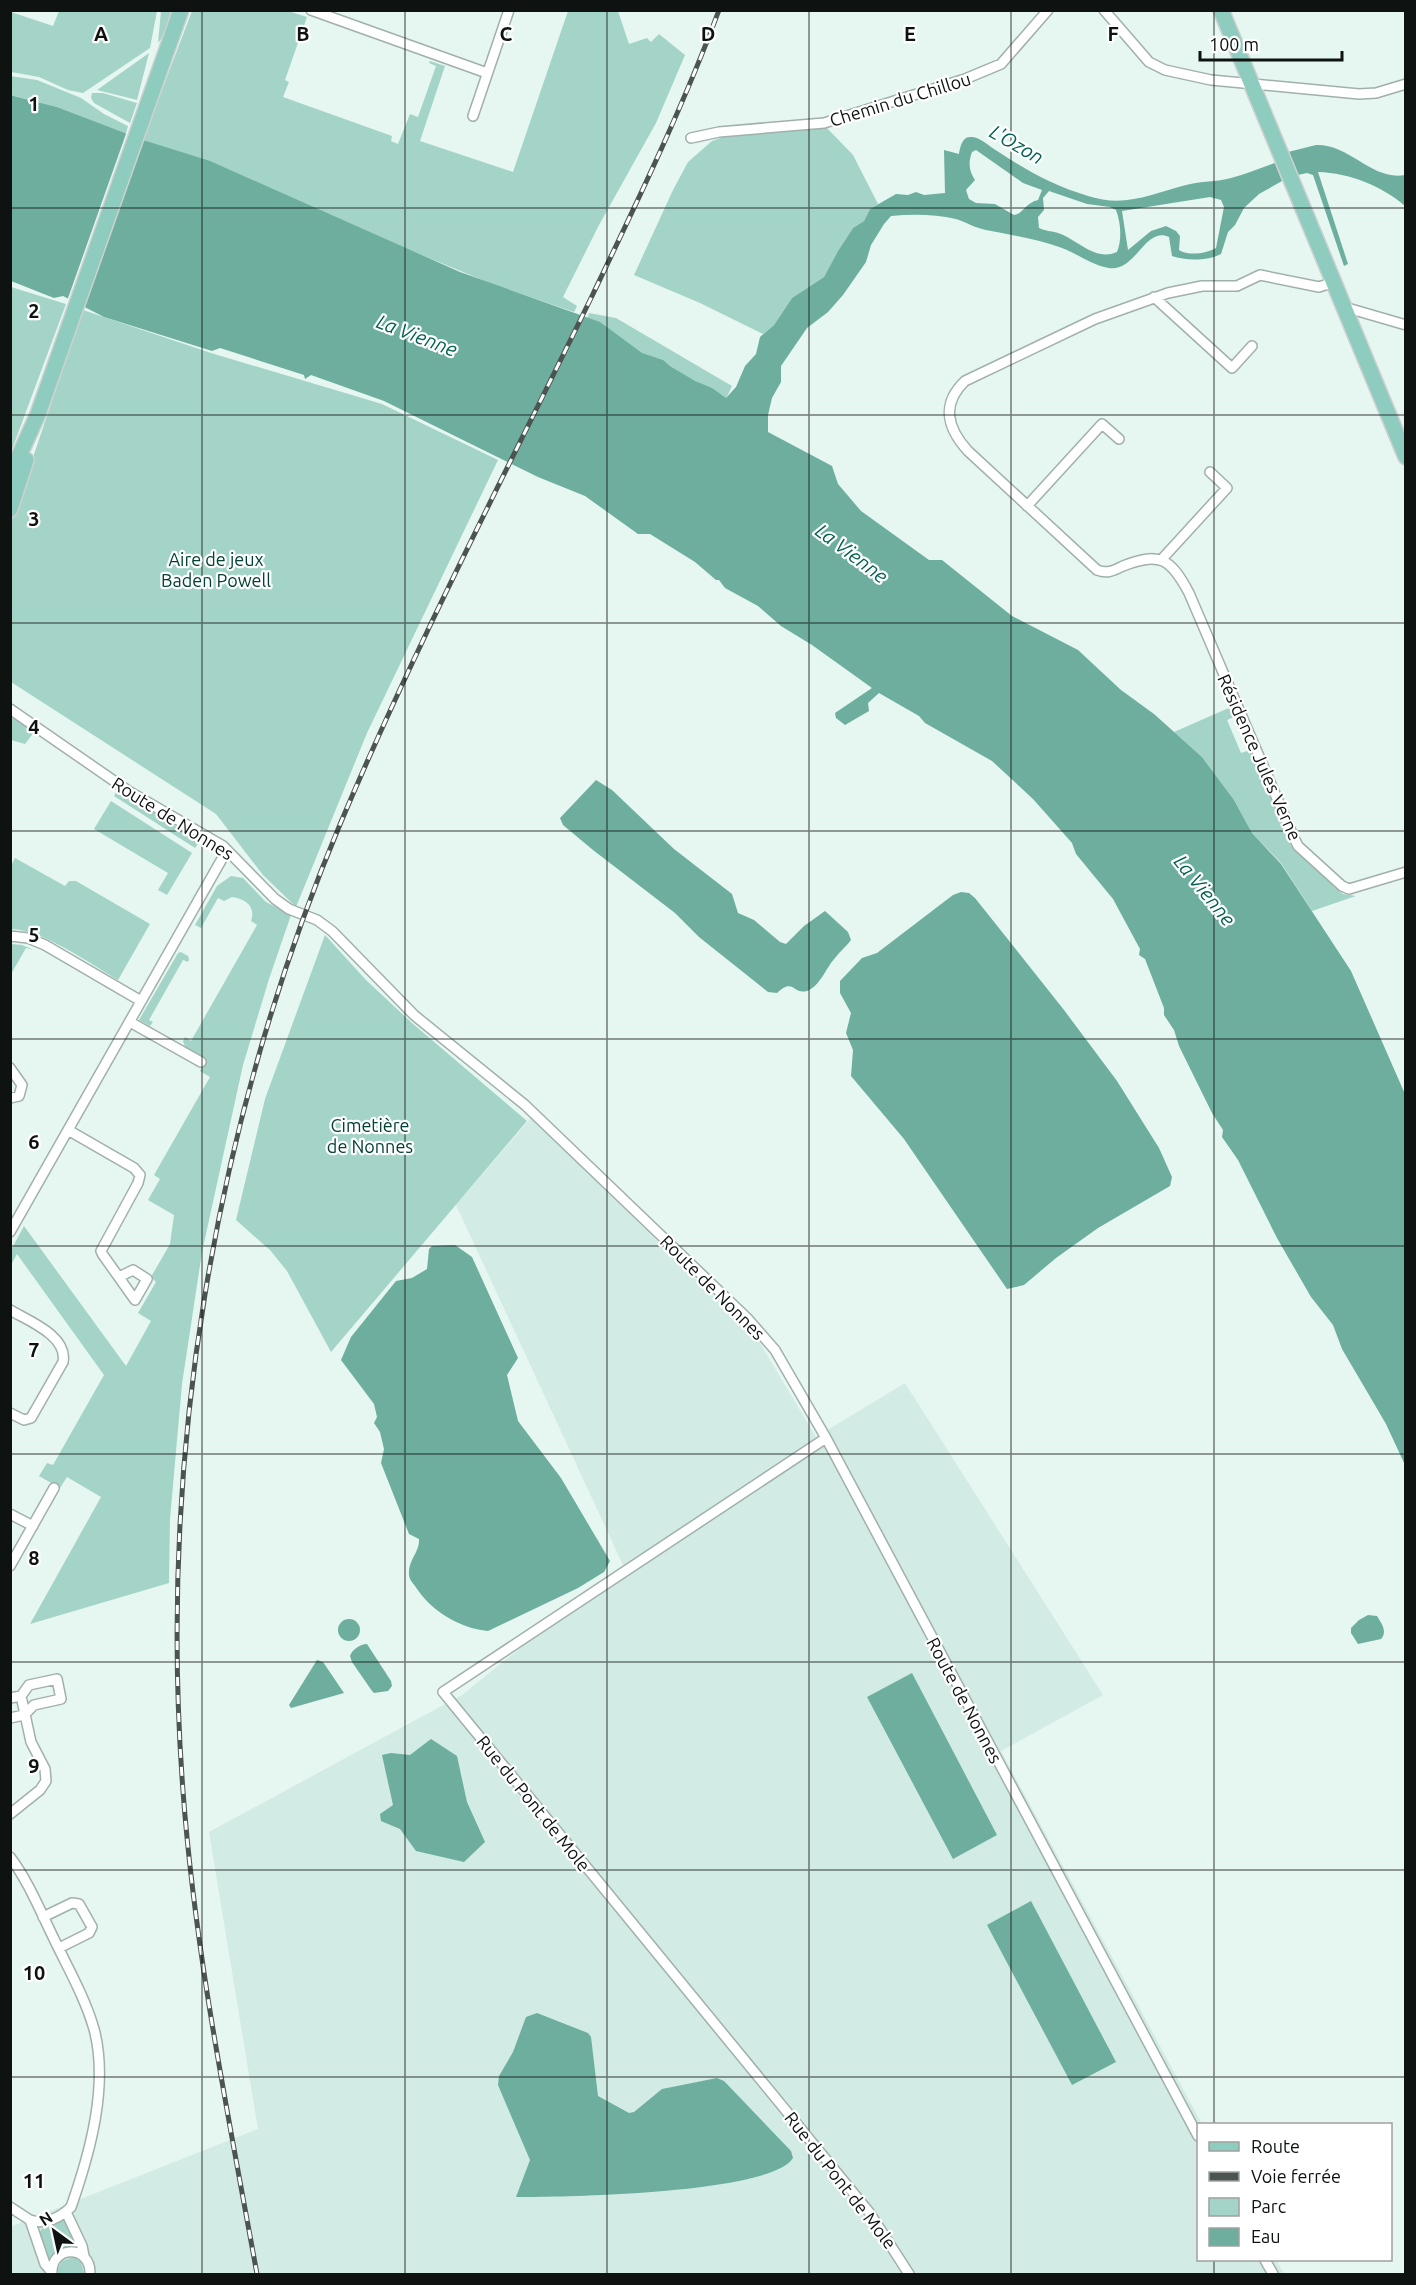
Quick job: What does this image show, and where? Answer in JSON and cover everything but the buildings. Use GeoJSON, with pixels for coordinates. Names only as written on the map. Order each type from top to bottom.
{"type":"FeatureCollection","features":[{"type":"Feature","properties":{"kind":"main road"},"geometry":{"type":"LineString","coordinates":[[10,509],[38,414],[181,10]]}},
{"type":"Feature","properties":{"kind":"main road"},"geometry":{"type":"LineString","coordinates":[[1221,10],[1406,457]]}},
{"type":"Feature","properties":{"kind":"main road"},"geometry":{"type":"LineString","coordinates":[[10,476],[38,414]]}},
{"type":"Feature","properties":{"kind":"street"},"geometry":{"type":"LineString","coordinates":[[311,10],[487,73]]}},
{"type":"Feature","properties":{"kind":"street"},"geometry":{"type":"LineString","coordinates":[[342,22],[346,10]]}},
{"type":"Feature","properties":{"kind":"street"},"geometry":{"type":"LineString","coordinates":[[472,116],[509,10]]}},
{"type":"Feature","properties":{"kind":"street"},"geometry":{"type":"LineString","coordinates":[[1104,10],[1141,54],[1157,67],[1211,81],[1359,94],[1376,93],[1406,84]]}},
{"type":"Feature","properties":{"kind":"street","name":"Chemin du Chillou"},"geometry":{"type":"LineString","coordinates":[[692,138],[719,132],[824,123],[965,79],[1001,64],[1046,11]]}},
{"type":"Feature","properties":{"kind":"street"},"geometry":{"type":"LineString","coordinates":[[1210,472],[1227,488],[1162,559],[1151,557],[1104,573],[1097,570],[968,451],[953,432],[949,414],[950,404],[958,387],[965,381],[1095,319],[1154,297],[1202,286],[1238,286],[1260,275],[1319,287],[1334,282]]}},
{"type":"Feature","properties":{"kind":"street"},"geometry":{"type":"LineString","coordinates":[[1154,297],[1232,368],[1252,346]]}},
{"type":"Feature","properties":{"kind":"street"},"geometry":{"type":"LineString","coordinates":[[1346,310],[1351,309],[1406,325]]}},
{"type":"Feature","properties":{"kind":"street"},"geometry":{"type":"LineString","coordinates":[[1028,506],[1102,424],[1119,439]]}},
{"type":"Feature","properties":{"kind":"street","name":"Résidence Jules Verne"},"geometry":{"type":"LineString","coordinates":[[1162,559],[1177,573],[1190,593],[1298,846],[1342,886],[1349,889],[1406,872]]}},
{"type":"Feature","properties":{"kind":"street","name":"Route de Nonnes"},"geometry":{"type":"LineString","coordinates":[[12,709],[116,783],[227,850],[275,899],[289,909],[317,920],[332,931],[414,1015],[525,1105],[747,1318],[775,1350],[826,1438],[1197,2134]]}},
{"type":"Feature","properties":{"kind":"street"},"geometry":{"type":"LineString","coordinates":[[10,1232],[227,850]]}},
{"type":"Feature","properties":{"kind":"street"},"geometry":{"type":"LineString","coordinates":[[10,936],[28,938],[45,945],[141,1001]]}},
{"type":"Feature","properties":{"kind":"street"},"geometry":{"type":"LineString","coordinates":[[130,1022],[201,1062]]}},
{"type":"Feature","properties":{"kind":"street"},"geometry":{"type":"LineString","coordinates":[[10,1068],[21,1091],[19,1096],[10,1098]]}},
{"type":"Feature","properties":{"kind":"street"},"geometry":{"type":"LineString","coordinates":[[68,1130],[134,1168],[140,1174],[138,1183],[101,1251],[118,1277]]}},
{"type":"Feature","properties":{"kind":"street"},"geometry":{"type":"LineString","coordinates":[[10,1311],[53,1336],[64,1356],[63,1362],[31,1418],[24,1420],[10,1413]]}},
{"type":"Feature","properties":{"kind":"street","name":"Rue du Pont de Mole"},"geometry":{"type":"LineString","coordinates":[[826,1438],[443,1692],[869,2212],[909,2274]]}},
{"type":"Feature","properties":{"kind":"street"},"geometry":{"type":"LineString","coordinates":[[10,1566],[54,1488]]}},
{"type":"Feature","properties":{"kind":"street"},"geometry":{"type":"LineString","coordinates":[[10,1514],[33,1526]]}},
{"type":"Feature","properties":{"kind":"street"},"geometry":{"type":"LineString","coordinates":[[10,1718],[24,1715],[34,1705],[61,1699],[57,1679],[29,1685],[16,1697],[24,1715],[34,1748],[45,1769],[46,1782],[40,1790],[10,1814]]}},
{"type":"Feature","properties":{"kind":"street"},"geometry":{"type":"LineString","coordinates":[[10,1857],[24,1876],[90,2016],[100,2068],[100,2085],[92,2134],[74,2199],[66,2212],[43,2222],[30,2220],[10,2207]]}},
{"type":"Feature","properties":{"kind":"street"},"geometry":{"type":"LineString","coordinates":[[43,1917],[72,1903],[79,1904],[92,1927],[89,1933],[59,1948]]}},
{"type":"Feature","properties":{"kind":"street"},"geometry":{"type":"LineString","coordinates":[[66,2212],[82,2246],[90,2267],[90,2274]]}},
{"type":"Feature","properties":{"kind":"street"},"geometry":{"type":"LineString","coordinates":[[30,2220],[45,2264],[52,2273]]}},
{"type":"Feature","properties":{"kind":"street"},"geometry":{"type":"LineString","coordinates":[[52,2273],[56,2259],[66,2252],[79,2253],[84,2256]]}},
{"type":"Feature","properties":{"kind":"shaded area"},"geometry":{"type":"Polygon","coordinates":[[[531,1118],[757,1338],[816,1437],[905,1383],[1103,1695],[1001,1751],[1201,2123],[1197,2123],[1197,2261],[1277,2261],[1284,2274],[11,2274],[10,2227],[258,2129],[209,1832],[462,1695],[623,1565],[456,1205],[531,1118]]]}},
{"type":"Feature","properties":{"kind":"green space"},"geometry":{"type":"Polygon","coordinates":[[[59,11],[157,11],[150,48],[83,93],[68,90],[39,77],[11,72],[11,12],[53,26],[59,11]]]}},
{"type":"Feature","properties":{"kind":"green space"},"geometry":{"type":"Polygon","coordinates":[[[161,11],[171,11],[167,28],[158,43],[161,11]]]}},
{"type":"Feature","properties":{"kind":"green space"},"geometry":{"type":"Polygon","coordinates":[[[192,11],[288,11],[307,17],[285,80],[289,82],[283,97],[392,136],[391,141],[398,144],[410,114],[418,117],[436,66],[429,63],[430,61],[445,66],[420,141],[513,172],[568,11],[618,11],[629,44],[647,38],[651,42],[659,34],[685,55],[656,123],[599,225],[563,297],[577,306],[574,312],[492,284],[143,140],[192,11]]]}},
{"type":"Feature","properties":{"kind":"green space"},"geometry":{"type":"Polygon","coordinates":[[[149,53],[137,100],[97,90],[149,53]]]}},
{"type":"Feature","properties":{"kind":"green space"},"geometry":{"type":"Polygon","coordinates":[[[10,76],[37,80],[81,98],[104,114],[128,126],[126,134],[57,107],[11,95],[10,76]]]}},
{"type":"Feature","properties":{"kind":"green space"},"geometry":{"type":"Polygon","coordinates":[[[92,93],[103,93],[137,103],[130,123],[94,103],[91,98],[92,93]]]}},
{"type":"Feature","properties":{"kind":"green space"},"geometry":{"type":"Polygon","coordinates":[[[826,127],[853,155],[878,204],[870,209],[864,221],[853,228],[824,277],[792,298],[774,325],[763,334],[700,303],[634,275],[688,162],[712,141],[726,136],[826,127]]]}},
{"type":"Feature","properties":{"kind":"green space"},"geometry":{"type":"Polygon","coordinates":[[[10,287],[66,304],[11,452],[10,287]]]}},
{"type":"Feature","properties":{"kind":"green space","name":"Aire de jeux Baden Powell"},"geometry":{"type":"Polygon","coordinates":[[[83,310],[211,353],[382,404],[498,460],[367,733],[296,907],[263,875],[216,814],[11,682],[11,522],[83,310]]]}},
{"type":"Feature","properties":{"kind":"green space"},"geometry":{"type":"Polygon","coordinates":[[[589,313],[616,318],[732,386],[725,401],[659,359],[643,356],[587,319],[589,313]]]}},
{"type":"Feature","properties":{"kind":"green space"},"geometry":{"type":"Polygon","coordinates":[[[1231,707],[1236,716],[1227,720],[1241,753],[1250,750],[1291,846],[1343,894],[1356,896],[1312,911],[1281,863],[1252,833],[1234,800],[1202,757],[1174,732],[1231,707]]]}},
{"type":"Feature","properties":{"kind":"green space"},"geometry":{"type":"Polygon","coordinates":[[[14,716],[35,731],[25,744],[11,740],[11,721],[14,716]]]}},
{"type":"Feature","properties":{"kind":"green space"},"geometry":{"type":"Polygon","coordinates":[[[117,790],[200,841],[195,848],[114,796],[117,790]]]}},
{"type":"Feature","properties":{"kind":"green space"},"geometry":{"type":"Polygon","coordinates":[[[111,801],[192,853],[167,895],[158,890],[168,873],[94,829],[111,801]]]}},
{"type":"Feature","properties":{"kind":"green space"},"geometry":{"type":"Polygon","coordinates":[[[15,858],[65,886],[69,881],[76,881],[150,924],[118,980],[51,941],[24,931],[11,929],[11,866],[15,858]]]}},
{"type":"Feature","properties":{"kind":"green space"},"geometry":{"type":"Polygon","coordinates":[[[231,876],[243,878],[266,902],[291,915],[243,1065],[202,1252],[182,1384],[170,1519],[169,1583],[30,1624],[101,1497],[67,1477],[60,1488],[39,1476],[47,1463],[53,1465],[104,1375],[17,1254],[11,1265],[11,1250],[24,1226],[126,1366],[151,1321],[138,1313],[156,1282],[151,1277],[170,1244],[174,1215],[148,1200],[160,1179],[154,1175],[210,1077],[200,1071],[202,1067],[197,1064],[201,1057],[185,1047],[183,1041],[185,1037],[191,1041],[257,925],[251,921],[252,912],[249,904],[232,897],[224,901],[218,898],[201,928],[195,925],[217,886],[231,876]]]}},
{"type":"Feature","properties":{"kind":"green space","name":"Cimetière de Nonnes"},"geometry":{"type":"Polygon","coordinates":[[[325,935],[366,980],[412,1023],[527,1121],[331,1352],[287,1271],[270,1250],[236,1220],[265,1099],[325,935]]]}},
{"type":"Feature","properties":{"kind":"green space"},"geometry":{"type":"Polygon","coordinates":[[[11,944],[22,945],[34,950],[26,948],[11,974],[11,944]]]}},
{"type":"Feature","properties":{"kind":"green space"},"geometry":{"type":"Polygon","coordinates":[[[181,952],[188,956],[188,962],[183,960],[149,1020],[153,1022],[150,1026],[139,1020],[178,953],[181,952]]]}},
{"type":"Feature","properties":{"kind":"green space"},"geometry":{"type":"Polygon","coordinates":[[[66,2220],[78,2247],[61,2250],[48,2262],[38,2234],[42,2229],[66,2220]]]}},
{"type":"Feature","properties":{"kind":"green space"},"geometry":{"type":"Polygon","coordinates":[[[74,2257],[81,2262],[84,2274],[58,2274],[62,2261],[74,2257]]]}},
{"type":"Feature","properties":{"kind":"water","name":"La Vienne"},"geometry":{"type":"Polygon","coordinates":[[[10,95],[57,107],[143,140],[210,161],[460,272],[600,322],[642,353],[663,360],[726,398],[736,387],[745,366],[756,354],[760,337],[774,325],[792,298],[824,277],[853,228],[864,221],[870,209],[896,194],[945,193],[944,150],[959,154],[962,143],[967,137],[980,139],[1051,182],[1088,196],[1114,201],[1226,179],[1275,163],[1282,181],[1259,194],[1244,208],[1235,225],[1228,232],[1221,254],[1203,259],[1172,256],[1169,237],[1161,235],[1153,238],[1126,263],[1109,268],[1053,245],[982,229],[956,219],[924,215],[891,216],[871,245],[866,262],[843,295],[828,312],[807,328],[781,366],[781,382],[772,398],[768,415],[768,432],[832,466],[838,484],[861,511],[929,560],[942,560],[1012,616],[1078,650],[1121,690],[1154,714],[1202,757],[1234,800],[1252,833],[1281,864],[1351,971],[1405,1094],[1405,1465],[1386,1424],[1342,1349],[1333,1325],[1311,1297],[1277,1238],[1238,1160],[1222,1137],[1223,1130],[1212,1113],[1179,1046],[1174,1030],[1164,1015],[1164,1008],[1145,959],[1139,955],[1140,949],[1113,899],[1076,854],[1072,843],[1033,799],[992,761],[925,723],[919,716],[879,693],[868,703],[869,711],[845,725],[836,718],[835,713],[872,688],[781,626],[758,606],[725,588],[719,580],[695,562],[650,534],[638,534],[585,496],[538,477],[384,401],[311,375],[305,379],[304,375],[220,348],[212,351],[104,317],[63,296],[54,298],[11,281],[10,95]],[[976,150],[972,152],[970,160],[970,170],[975,180],[966,190],[969,199],[976,203],[995,204],[1014,215],[1038,200],[1042,190],[1023,183],[976,150]],[[1049,191],[1043,198],[1044,210],[1038,217],[1039,228],[1065,236],[1094,252],[1109,254],[1117,252],[1120,231],[1116,210],[1087,204],[1049,191]],[[1210,197],[1122,211],[1128,250],[1151,231],[1166,226],[1180,236],[1179,250],[1197,254],[1216,248],[1224,207],[1221,200],[1210,197]]]}},
{"type":"Feature","properties":{"kind":"water"},"geometry":{"type":"Polygon","coordinates":[[[1316,145],[1340,150],[1382,173],[1405,175],[1405,206],[1386,192],[1365,182],[1342,175],[1318,172],[1348,264],[1344,266],[1313,175],[1307,173],[1298,175],[1288,152],[1316,145]]]}},
{"type":"Feature","properties":{"kind":"water"},"geometry":{"type":"Polygon","coordinates":[[[596,780],[612,790],[674,849],[732,894],[738,913],[754,920],[780,942],[786,944],[804,926],[825,911],[848,932],[851,940],[812,989],[802,992],[790,986],[777,993],[768,992],[699,937],[675,913],[563,825],[560,818],[596,780]]]}},
{"type":"Feature","properties":{"kind":"water"},"geometry":{"type":"Polygon","coordinates":[[[961,892],[969,893],[975,898],[1117,1081],[1159,1148],[1172,1177],[1170,1186],[1098,1228],[1056,1258],[1024,1285],[1007,1289],[904,1139],[851,1076],[853,1050],[846,1033],[851,1013],[840,993],[840,981],[862,958],[877,953],[953,895],[961,892]]]}},
{"type":"Feature","properties":{"kind":"water"},"geometry":{"type":"Polygon","coordinates":[[[455,1245],[472,1257],[518,1358],[507,1375],[518,1421],[561,1478],[610,1561],[604,1572],[578,1588],[488,1631],[467,1626],[447,1617],[429,1603],[411,1580],[409,1569],[418,1548],[419,1539],[409,1534],[381,1463],[384,1449],[380,1432],[374,1423],[377,1417],[374,1404],[341,1360],[351,1337],[396,1281],[412,1278],[427,1269],[429,1249],[432,1246],[455,1245]]]}},
{"type":"Feature","properties":{"kind":"water"},"geometry":{"type":"Polygon","coordinates":[[[1368,1615],[1377,1616],[1383,1627],[1383,1636],[1381,1639],[1358,1644],[1351,1633],[1351,1628],[1368,1615]]]}},
{"type":"Feature","properties":{"kind":"water"},"geometry":{"type":"Polygon","coordinates":[[[349,1619],[357,1622],[360,1630],[357,1638],[349,1641],[341,1638],[338,1630],[341,1622],[349,1619]]]}},
{"type":"Feature","properties":{"kind":"water"},"geometry":{"type":"Polygon","coordinates":[[[367,1644],[391,1681],[392,1686],[388,1691],[374,1693],[352,1662],[350,1656],[353,1652],[359,1646],[367,1644]]]}},
{"type":"Feature","properties":{"kind":"water"},"geometry":{"type":"Polygon","coordinates":[[[317,1660],[323,1662],[344,1693],[291,1708],[289,1705],[317,1660]]]}},
{"type":"Feature","properties":{"kind":"water"},"geometry":{"type":"Polygon","coordinates":[[[912,1673],[997,1835],[953,1859],[867,1697],[912,1673]]]}},
{"type":"Feature","properties":{"kind":"water"},"geometry":{"type":"Polygon","coordinates":[[[431,1739],[457,1756],[467,1802],[485,1842],[464,1862],[416,1851],[400,1829],[381,1821],[380,1814],[393,1805],[382,1755],[391,1753],[410,1755],[431,1739]]]}},
{"type":"Feature","properties":{"kind":"water"},"geometry":{"type":"Polygon","coordinates":[[[1031,1901],[1116,2062],[1072,2085],[987,1925],[1031,1901]]]}},
{"type":"Feature","properties":{"kind":"water"},"geometry":{"type":"Polygon","coordinates":[[[537,2013],[588,2033],[591,2037],[598,2096],[629,2113],[634,2112],[662,2089],[717,2078],[724,2081],[791,2151],[793,2158],[777,2170],[747,2179],[708,2186],[618,2194],[516,2197],[530,2160],[498,2085],[499,2076],[513,2052],[526,2017],[537,2013]]]}},
{"type":"Feature","properties":{"kind":"pier"},"geometry":{"type":"Polygon","coordinates":[[[127,131],[144,137],[83,308],[67,301],[127,131]]]}},
{"type":"Feature","properties":{"kind":"railway"},"geometry":{"type":"LineString","coordinates":[[257,2274],[204,1973],[188,1852],[177,1667],[179,1543],[188,1420],[205,1297],[228,1175],[259,1055],[296,937],[341,822],[400,688],[643,188],[675,118],[719,10]]}},
{"type":"Feature","properties":{"kind":"water label","name":"L'Ozon"},"geometry":{"type":"Point","coordinates":[1017,144]}}]}
